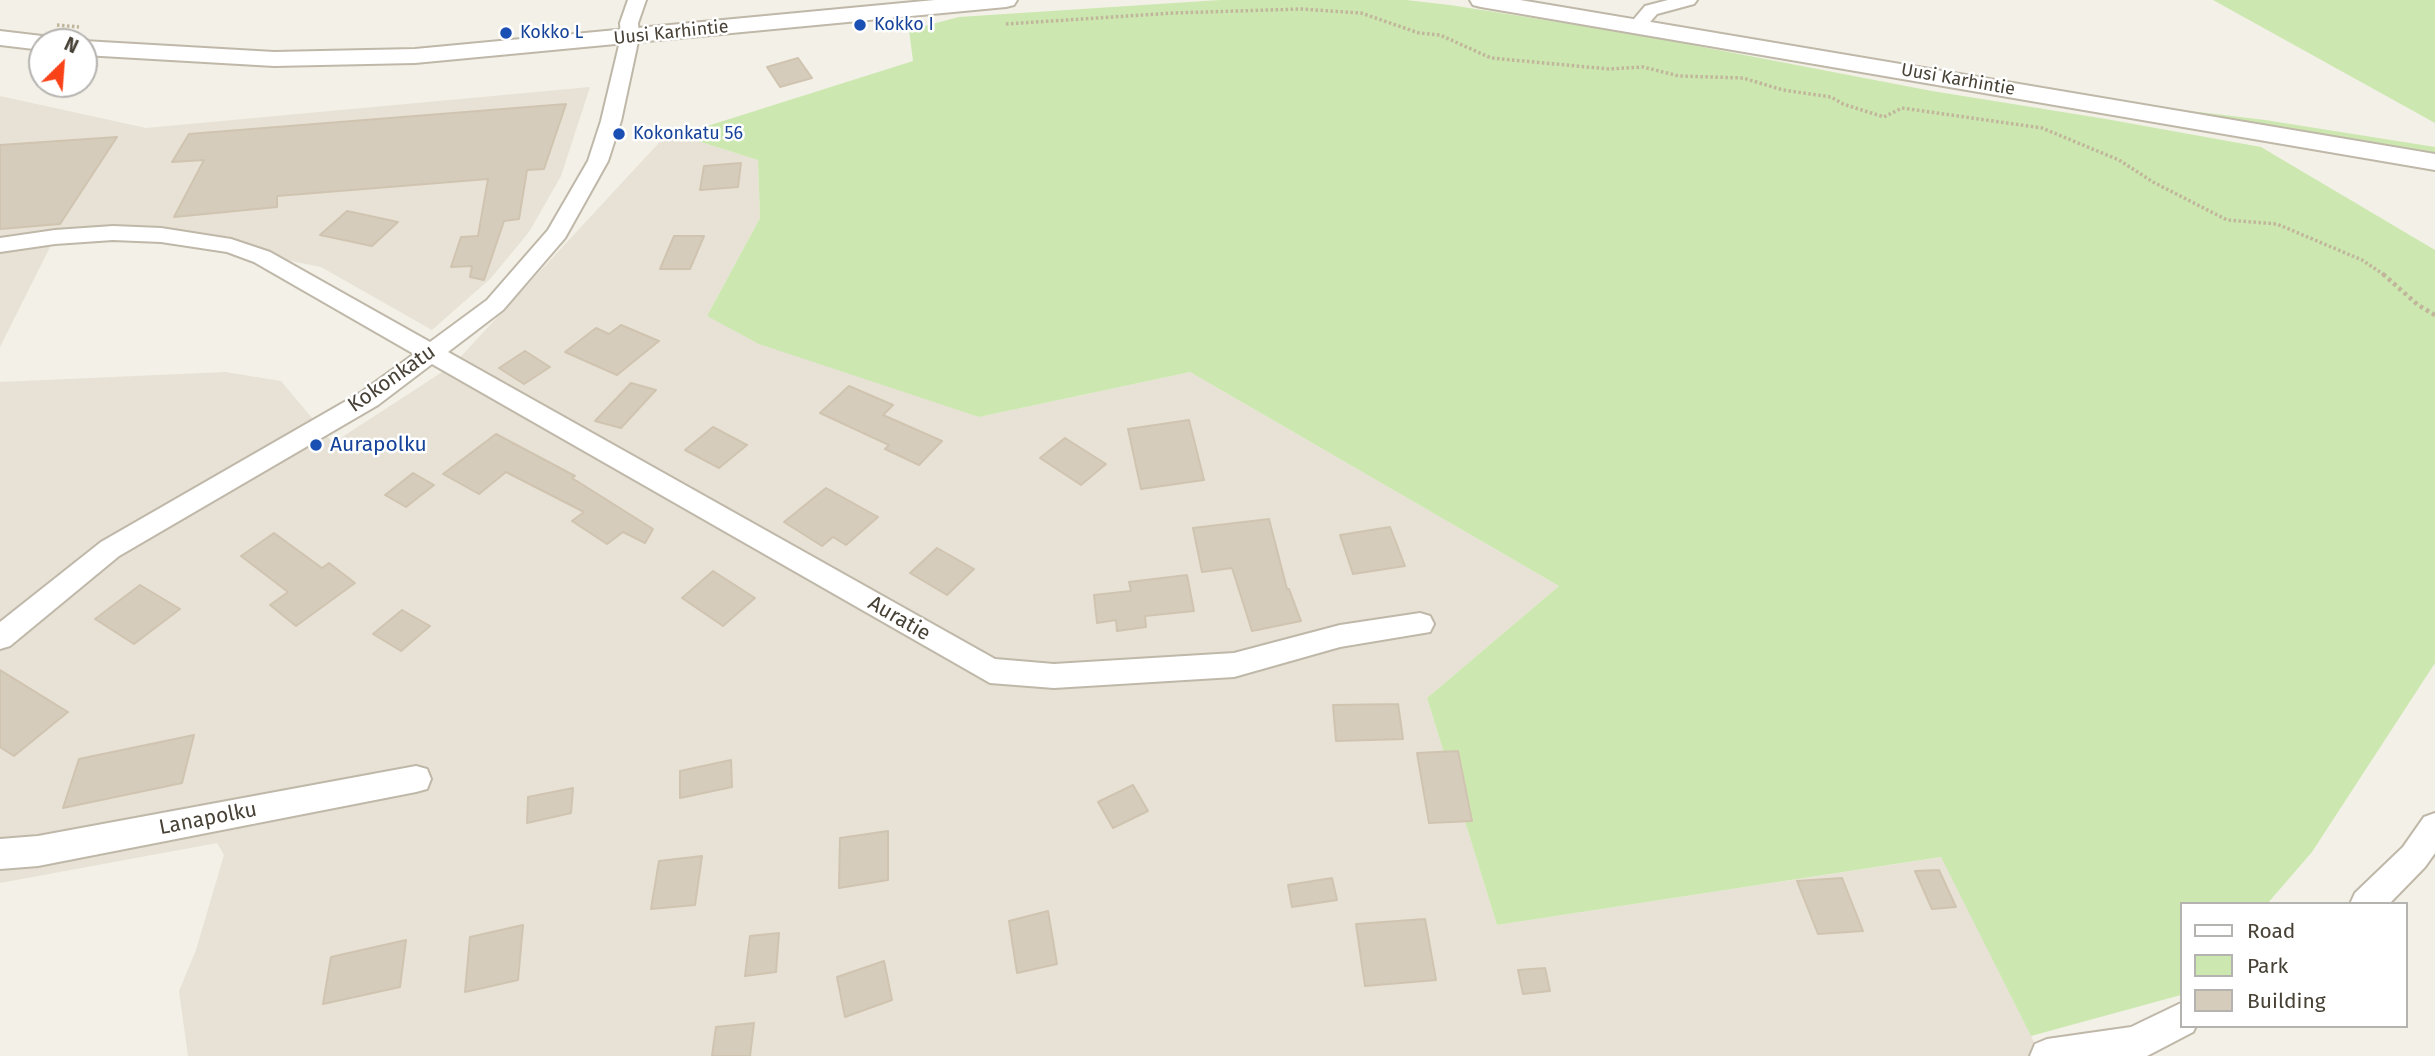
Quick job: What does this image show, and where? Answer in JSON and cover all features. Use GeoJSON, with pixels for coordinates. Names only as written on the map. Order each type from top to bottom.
{"type":"FeatureCollection","features":[{"type":"Feature","properties":{"kind":"street","name":"Kokonkatu"},"geometry":{"type":"LineString","coordinates":[[0,638],[110,549],[369,399],[495,305],[557,233],[598,161],[611,121],[630,37],[629,23],[637,0]]}},
{"type":"Feature","properties":{"kind":"street","name":"Uusi Karhintie"},"geometry":{"type":"LineString","coordinates":[[98,40],[261,59],[343,60],[630,37],[1006,0]]}},
{"type":"Feature","properties":{"kind":"street","name":"Uusi Karhintie"},"geometry":{"type":"LineString","coordinates":[[1481,0],[2435,162]]}},
{"type":"Feature","properties":{"kind":"street"},"geometry":{"type":"LineString","coordinates":[[1638,25],[1651,10],[1688,0]]}},
{"type":"Feature","properties":{"kind":"street"},"geometry":{"type":"LineString","coordinates":[[0,38],[28,36]]}},
{"type":"Feature","properties":{"kind":"street"},"geometry":{"type":"LineString","coordinates":[[0,245],[55,237],[113,233],[161,235],[230,246],[262,257],[430,353]]}},
{"type":"Feature","properties":{"kind":"street","name":"Auratie"},"geometry":{"type":"LineString","coordinates":[[430,353],[990,671],[1054,676],[1234,665],[1340,636],[1420,624]]}},
{"type":"Feature","properties":{"kind":"street","name":"Lanapolku"},"geometry":{"type":"LineString","coordinates":[[0,854],[38,851],[416,779]]}},
{"type":"Feature","properties":{"kind":"street"},"geometry":{"type":"LineString","coordinates":[[2368,902],[2414,857],[2435,827]]}},
{"type":"Feature","properties":{"kind":"street"},"geometry":{"type":"LineString","coordinates":[[2047,1056],[2134,1044],[2180,1021]]}},
{"type":"Feature","properties":{"kind":"path"},"geometry":{"type":"LineString","coordinates":[[998,24],[1174,13],[1301,9],[1361,13],[1419,33],[1440,35],[1491,58],[1609,69],[1643,67],[1679,76],[1743,78],[1783,90],[1831,97],[1843,104],[1884,117],[1902,108],[2042,128],[2119,160],[2153,182],[2227,220],[2277,224],[2362,260],[2385,275],[2418,305],[2435,315]]}},
{"type":"Feature","properties":{"kind":"shaded area"},"geometry":{"type":"Polygon","coordinates":[[[590,87],[561,176],[529,232],[491,278],[432,330],[321,267],[161,235],[55,237],[0,347],[0,96],[146,128],[590,87]]]}},
{"type":"Feature","properties":{"kind":"shaded area"},"geometry":{"type":"Polygon","coordinates":[[[669,132],[758,160],[760,218],[707,316],[979,417],[1190,372],[1559,586],[1427,698],[1497,925],[1942,857],[2041,1056],[188,1056],[179,991],[196,950],[224,855],[217,843],[0,883],[0,382],[225,372],[281,381],[333,443],[453,365],[669,132]]]}},
{"type":"Feature","properties":{"kind":"green space"},"geometry":{"type":"Polygon","coordinates":[[[1220,0],[1406,0],[1635,34],[1932,91],[2261,147],[2435,250],[2435,663],[2312,852],[2269,902],[2180,902],[2180,995],[2031,1036],[1941,857],[1497,925],[1427,698],[1559,586],[1190,372],[979,417],[759,344],[707,316],[760,218],[758,160],[669,132],[701,128],[913,61],[909,30],[959,17],[1220,0]]]}},
{"type":"Feature","properties":{"kind":"green space"},"geometry":{"type":"Polygon","coordinates":[[[2213,0],[2435,0],[2435,123],[2213,0]]]}},
{"type":"Feature","properties":{"kind":"green space"},"geometry":{"type":"Polygon","coordinates":[[[2166,108],[2265,120],[2435,147],[2435,156],[2166,108]]]}},
{"type":"Feature","properties":{"kind":"building"},"geometry":{"type":"Polygon","coordinates":[[[798,58],[812,78],[780,87],[767,67],[798,58]]]}},
{"type":"Feature","properties":{"kind":"building"},"geometry":{"type":"Polygon","coordinates":[[[566,104],[544,169],[527,170],[519,219],[504,221],[484,280],[470,277],[472,266],[451,267],[461,237],[478,236],[488,179],[277,196],[277,207],[174,217],[204,160],[172,162],[189,134],[566,104]]]}},
{"type":"Feature","properties":{"kind":"building"},"geometry":{"type":"Polygon","coordinates":[[[117,137],[60,224],[0,229],[0,145],[117,137]]]}},
{"type":"Feature","properties":{"kind":"building"},"geometry":{"type":"Polygon","coordinates":[[[741,163],[738,187],[700,190],[704,166],[741,163]]]}},
{"type":"Feature","properties":{"kind":"building"},"geometry":{"type":"Polygon","coordinates":[[[347,211],[398,222],[372,246],[320,235],[347,211]]]}},
{"type":"Feature","properties":{"kind":"building"},"geometry":{"type":"Polygon","coordinates":[[[674,236],[704,236],[690,269],[660,269],[674,236]]]}},
{"type":"Feature","properties":{"kind":"building"},"geometry":{"type":"Polygon","coordinates":[[[621,325],[659,341],[617,375],[565,352],[596,328],[609,334],[621,325]]]}},
{"type":"Feature","properties":{"kind":"building"},"geometry":{"type":"Polygon","coordinates":[[[525,351],[550,367],[524,384],[499,368],[525,351]]]}},
{"type":"Feature","properties":{"kind":"building"},"geometry":{"type":"Polygon","coordinates":[[[631,383],[656,390],[621,428],[595,421],[631,383]]]}},
{"type":"Feature","properties":{"kind":"building"},"geometry":{"type":"Polygon","coordinates":[[[849,386],[893,405],[883,415],[942,441],[919,465],[885,449],[889,445],[820,413],[849,386]]]}},
{"type":"Feature","properties":{"kind":"building"},"geometry":{"type":"Polygon","coordinates":[[[1189,420],[1204,480],[1141,489],[1128,429],[1189,420]]]}},
{"type":"Feature","properties":{"kind":"building"},"geometry":{"type":"Polygon","coordinates":[[[713,427],[747,445],[719,468],[685,450],[713,427]]]}},
{"type":"Feature","properties":{"kind":"building"},"geometry":{"type":"Polygon","coordinates":[[[496,434],[575,476],[572,478],[653,529],[645,543],[623,532],[607,544],[572,521],[584,512],[506,472],[479,494],[443,474],[496,434]]]}},
{"type":"Feature","properties":{"kind":"building"},"geometry":{"type":"Polygon","coordinates":[[[1065,438],[1106,464],[1081,485],[1040,458],[1065,438]]]}},
{"type":"Feature","properties":{"kind":"building"},"geometry":{"type":"Polygon","coordinates":[[[413,473],[434,485],[406,507],[385,495],[413,473]]]}},
{"type":"Feature","properties":{"kind":"building"},"geometry":{"type":"Polygon","coordinates":[[[826,488],[878,517],[846,545],[833,537],[822,546],[784,522],[826,488]]]}},
{"type":"Feature","properties":{"kind":"building"},"geometry":{"type":"Polygon","coordinates":[[[1269,519],[1287,589],[1301,621],[1252,631],[1232,568],[1202,572],[1193,528],[1269,519]]]}},
{"type":"Feature","properties":{"kind":"building"},"geometry":{"type":"Polygon","coordinates":[[[1390,527],[1405,566],[1353,574],[1340,535],[1390,527]]]}},
{"type":"Feature","properties":{"kind":"building"},"geometry":{"type":"Polygon","coordinates":[[[274,533],[322,568],[329,563],[355,583],[296,626],[270,605],[288,592],[241,556],[274,533]]]}},
{"type":"Feature","properties":{"kind":"building"},"geometry":{"type":"Polygon","coordinates":[[[937,548],[974,569],[947,595],[910,573],[937,548]]]}},
{"type":"Feature","properties":{"kind":"building"},"geometry":{"type":"Polygon","coordinates":[[[713,571],[755,598],[723,626],[682,598],[713,571]]]}},
{"type":"Feature","properties":{"kind":"building"},"geometry":{"type":"Polygon","coordinates":[[[1187,575],[1194,611],[1145,616],[1146,627],[1117,631],[1116,620],[1097,623],[1094,595],[1131,591],[1129,582],[1187,575]]]}},
{"type":"Feature","properties":{"kind":"building"},"geometry":{"type":"Polygon","coordinates":[[[140,585],[180,609],[134,644],[95,619],[140,585]]]}},
{"type":"Feature","properties":{"kind":"building"},"geometry":{"type":"Polygon","coordinates":[[[402,610],[430,626],[401,651],[373,634],[402,610]]]}},
{"type":"Feature","properties":{"kind":"building"},"geometry":{"type":"Polygon","coordinates":[[[0,670],[68,712],[14,756],[0,747],[0,670]]]}},
{"type":"Feature","properties":{"kind":"building"},"geometry":{"type":"Polygon","coordinates":[[[1398,704],[1403,739],[1336,741],[1333,705],[1398,704]]]}},
{"type":"Feature","properties":{"kind":"building"},"geometry":{"type":"Polygon","coordinates":[[[194,735],[182,783],[63,808],[79,759],[194,735]]]}},
{"type":"Feature","properties":{"kind":"building"},"geometry":{"type":"Polygon","coordinates":[[[1458,751],[1472,821],[1429,823],[1417,753],[1458,751]]]}},
{"type":"Feature","properties":{"kind":"building"},"geometry":{"type":"Polygon","coordinates":[[[731,760],[732,787],[680,798],[680,771],[731,760]]]}},
{"type":"Feature","properties":{"kind":"building"},"geometry":{"type":"Polygon","coordinates":[[[1133,785],[1148,811],[1113,828],[1098,802],[1133,785]]]}},
{"type":"Feature","properties":{"kind":"building"},"geometry":{"type":"Polygon","coordinates":[[[573,788],[571,813],[527,823],[528,797],[573,788]]]}},
{"type":"Feature","properties":{"kind":"building"},"geometry":{"type":"Polygon","coordinates":[[[888,831],[888,880],[839,888],[840,838],[888,831]]]}},
{"type":"Feature","properties":{"kind":"building"},"geometry":{"type":"Polygon","coordinates":[[[702,856],[695,905],[651,909],[659,861],[702,856]]]}},
{"type":"Feature","properties":{"kind":"building"},"geometry":{"type":"Polygon","coordinates":[[[1939,870],[1956,907],[1932,909],[1915,871],[1939,870]]]}},
{"type":"Feature","properties":{"kind":"building"},"geometry":{"type":"Polygon","coordinates":[[[1332,878],[1337,900],[1292,907],[1288,885],[1332,878]]]}},
{"type":"Feature","properties":{"kind":"building"},"geometry":{"type":"Polygon","coordinates":[[[1842,878],[1863,931],[1818,934],[1797,881],[1842,878]]]}},
{"type":"Feature","properties":{"kind":"building"},"geometry":{"type":"Polygon","coordinates":[[[1048,911],[1057,964],[1017,973],[1009,921],[1048,911]]]}},
{"type":"Feature","properties":{"kind":"building"},"geometry":{"type":"Polygon","coordinates":[[[1425,919],[1436,980],[1365,986],[1356,924],[1425,919]]]}},
{"type":"Feature","properties":{"kind":"building"},"geometry":{"type":"Polygon","coordinates":[[[523,925],[518,980],[465,992],[470,937],[523,925]]]}},
{"type":"Feature","properties":{"kind":"building"},"geometry":{"type":"Polygon","coordinates":[[[779,933],[776,972],[745,976],[750,936],[779,933]]]}},
{"type":"Feature","properties":{"kind":"building"},"geometry":{"type":"Polygon","coordinates":[[[406,940],[400,987],[323,1004],[331,957],[406,940]]]}},
{"type":"Feature","properties":{"kind":"building"},"geometry":{"type":"Polygon","coordinates":[[[884,961],[892,1000],[845,1017],[837,977],[884,961]]]}},
{"type":"Feature","properties":{"kind":"building"},"geometry":{"type":"Polygon","coordinates":[[[1545,968],[1550,991],[1523,994],[1518,970],[1545,968]]]}},
{"type":"Feature","properties":{"kind":"building"},"geometry":{"type":"Polygon","coordinates":[[[754,1023],[750,1056],[712,1056],[716,1027],[754,1023]]]}},
{"type":"Feature","properties":{"kind":"place","name":"Kokko I"},"geometry":{"type":"Point","coordinates":[860,25]}},
{"type":"Feature","properties":{"kind":"place","name":"Kokko L"},"geometry":{"type":"Point","coordinates":[506,33]}},
{"type":"Feature","properties":{"kind":"place","name":"Kokonkatu 56"},"geometry":{"type":"Point","coordinates":[619,134]}},
{"type":"Feature","properties":{"kind":"place","name":"Aurapolku"},"geometry":{"type":"Point","coordinates":[316,445]}}]}
